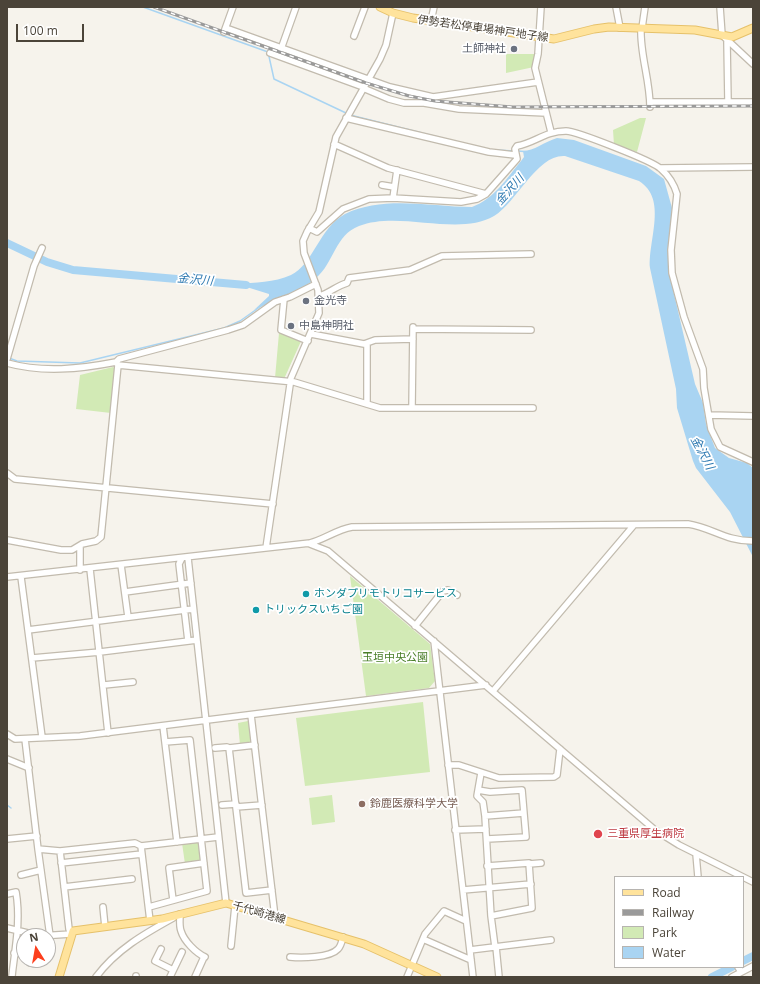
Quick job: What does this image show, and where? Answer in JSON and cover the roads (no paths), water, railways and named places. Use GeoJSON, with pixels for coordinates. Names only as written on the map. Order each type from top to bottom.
{"type":"FeatureCollection","features":[{"type":"Feature","properties":{"kind":"main road","name":"伊勢若松停車場神戸地子線"},"geometry":{"type":"LineString","coordinates":[[380,7],[393,13],[431,21],[538,37],[558,38],[594,29],[620,28],[695,30],[732,37],[753,28]]}},
{"type":"Feature","properties":{"kind":"main road","name":"千代崎港線"},"geometry":{"type":"LineString","coordinates":[[71,934],[77,930],[150,921],[226,903],[343,937],[375,948],[437,977]]}},
{"type":"Feature","properties":{"kind":"main road"},"geometry":{"type":"LineString","coordinates":[[59,977],[71,934]]}},
{"type":"Feature","properties":{"kind":"street"},"geometry":{"type":"LineString","coordinates":[[234,7],[225,30],[390,87],[433,97],[538,82]]}},
{"type":"Feature","properties":{"kind":"street"},"geometry":{"type":"LineString","coordinates":[[281,49],[296,7]]}},
{"type":"Feature","properties":{"kind":"street"},"geometry":{"type":"LineString","coordinates":[[354,36],[365,7]]}},
{"type":"Feature","properties":{"kind":"street"},"geometry":{"type":"LineString","coordinates":[[431,21],[434,7]]}},
{"type":"Feature","properties":{"kind":"street"},"geometry":{"type":"LineString","coordinates":[[541,7],[538,54],[535,68],[552,132]]}},
{"type":"Feature","properties":{"kind":"street"},"geometry":{"type":"LineString","coordinates":[[616,7],[620,28]]}},
{"type":"Feature","properties":{"kind":"street"},"geometry":{"type":"LineString","coordinates":[[644,7],[640,43],[649,81],[650,105],[753,102]]}},
{"type":"Feature","properties":{"kind":"street"},"geometry":{"type":"LineString","coordinates":[[720,7],[722,35],[753,64]]}},
{"type":"Feature","properties":{"kind":"street"},"geometry":{"type":"LineString","coordinates":[[266,548],[291,382],[319,313],[319,296],[306,257],[303,242],[309,228],[319,212],[334,144],[347,115],[380,59],[386,45],[393,13]]}},
{"type":"Feature","properties":{"kind":"street"},"geometry":{"type":"LineString","coordinates":[[728,42],[728,102]]}},
{"type":"Feature","properties":{"kind":"street"},"geometry":{"type":"LineString","coordinates":[[270,53],[363,87],[389,99],[404,103],[424,103],[460,109],[546,113]]}},
{"type":"Feature","properties":{"kind":"street"},"geometry":{"type":"LineString","coordinates":[[347,115],[489,152],[515,152]]}},
{"type":"Feature","properties":{"kind":"street"},"geometry":{"type":"LineString","coordinates":[[309,228],[317,232],[343,209],[361,202],[393,198],[467,202],[477,200],[486,194],[516,159],[515,152],[517,146],[528,144],[539,137],[552,132],[568,131],[648,161],[660,168],[671,181],[676,194],[677,207],[672,250],[672,273],[691,339],[700,358],[711,429],[720,447],[753,462]]}},
{"type":"Feature","properties":{"kind":"street"},"geometry":{"type":"LineString","coordinates":[[334,144],[397,170],[486,194]]}},
{"type":"Feature","properties":{"kind":"street"},"geometry":{"type":"LineString","coordinates":[[660,168],[753,167]]}},
{"type":"Feature","properties":{"kind":"street"},"geometry":{"type":"LineString","coordinates":[[393,198],[397,170]]}},
{"type":"Feature","properties":{"kind":"street"},"geometry":{"type":"LineString","coordinates":[[382,185],[394,187]]}},
{"type":"Feature","properties":{"kind":"street"},"geometry":{"type":"LineString","coordinates":[[8,356],[34,264],[42,248]]}},
{"type":"Feature","properties":{"kind":"street"},"geometry":{"type":"LineString","coordinates":[[319,296],[331,292],[337,286],[347,282],[349,278],[410,270],[442,256],[531,254]]}},
{"type":"Feature","properties":{"kind":"street"},"geometry":{"type":"LineString","coordinates":[[7,540],[61,550],[72,550],[82,544],[96,541],[100,537],[117,364],[119,359],[228,330],[243,324],[270,304],[284,300],[316,284]]}},
{"type":"Feature","properties":{"kind":"street"},"geometry":{"type":"LineString","coordinates":[[284,300],[280,330],[308,341]]}},
{"type":"Feature","properties":{"kind":"street"},"geometry":{"type":"LineString","coordinates":[[412,408],[414,328],[531,330]]}},
{"type":"Feature","properties":{"kind":"street"},"geometry":{"type":"LineString","coordinates":[[311,334],[367,343],[375,340],[413,339]]}},
{"type":"Feature","properties":{"kind":"street"},"geometry":{"type":"LineString","coordinates":[[367,343],[367,404]]}},
{"type":"Feature","properties":{"kind":"street"},"geometry":{"type":"LineString","coordinates":[[7,363],[21,367],[68,370],[117,364],[291,382],[380,408],[532,408]]}},
{"type":"Feature","properties":{"kind":"street"},"geometry":{"type":"LineString","coordinates":[[709,415],[753,416]]}},
{"type":"Feature","properties":{"kind":"street"},"geometry":{"type":"LineString","coordinates":[[7,473],[15,479],[273,504]]}},
{"type":"Feature","properties":{"kind":"street"},"geometry":{"type":"LineString","coordinates":[[493,691],[634,525]]}},
{"type":"Feature","properties":{"kind":"street"},"geometry":{"type":"LineString","coordinates":[[7,577],[21,577],[310,544],[337,531],[352,528],[695,525],[728,539],[753,541]]}},
{"type":"Feature","properties":{"kind":"street"},"geometry":{"type":"LineString","coordinates":[[310,544],[328,551],[415,626],[486,684],[655,830],[696,854],[741,876]]}},
{"type":"Feature","properties":{"kind":"street"},"geometry":{"type":"LineString","coordinates":[[80,546],[80,570]]}},
{"type":"Feature","properties":{"kind":"street"},"geometry":{"type":"LineString","coordinates":[[185,558],[191,583],[226,903]]}},
{"type":"Feature","properties":{"kind":"street"},"geometry":{"type":"LineString","coordinates":[[185,558],[179,564],[188,640]]}},
{"type":"Feature","properties":{"kind":"street"},"geometry":{"type":"LineString","coordinates":[[121,565],[128,618]]}},
{"type":"Feature","properties":{"kind":"street"},"geometry":{"type":"LineString","coordinates":[[90,569],[104,685],[108,733]]}},
{"type":"Feature","properties":{"kind":"street"},"geometry":{"type":"LineString","coordinates":[[21,577],[42,738]]}},
{"type":"Feature","properties":{"kind":"street"},"geometry":{"type":"LineString","coordinates":[[125,592],[191,583]]}},
{"type":"Feature","properties":{"kind":"street"},"geometry":{"type":"LineString","coordinates":[[415,626],[442,591],[448,590],[457,595]]}},
{"type":"Feature","properties":{"kind":"street"},"geometry":{"type":"LineString","coordinates":[[28,630],[193,610]]}},
{"type":"Feature","properties":{"kind":"street"},"geometry":{"type":"LineString","coordinates":[[32,658],[100,652],[197,640]]}},
{"type":"Feature","properties":{"kind":"street"},"geometry":{"type":"LineString","coordinates":[[434,641],[473,977]]}},
{"type":"Feature","properties":{"kind":"street"},"geometry":{"type":"LineString","coordinates":[[104,685],[133,682]]}},
{"type":"Feature","properties":{"kind":"street"},"geometry":{"type":"LineString","coordinates":[[7,734],[15,739],[26,739],[108,733],[486,684]]}},
{"type":"Feature","properties":{"kind":"street"},"geometry":{"type":"LineString","coordinates":[[251,715],[275,917]]}},
{"type":"Feature","properties":{"kind":"street"},"geometry":{"type":"LineString","coordinates":[[163,726],[177,842]]}},
{"type":"Feature","properties":{"kind":"street"},"geometry":{"type":"LineString","coordinates":[[26,739],[38,850],[49,928]]}},
{"type":"Feature","properties":{"kind":"street"},"geometry":{"type":"LineString","coordinates":[[149,907],[207,890],[190,740],[165,742]]}},
{"type":"Feature","properties":{"kind":"street"},"geometry":{"type":"LineString","coordinates":[[215,748],[255,745]]}},
{"type":"Feature","properties":{"kind":"street"},"geometry":{"type":"LineString","coordinates":[[229,748],[246,893],[272,890]]}},
{"type":"Feature","properties":{"kind":"street"},"geometry":{"type":"LineString","coordinates":[[448,765],[459,765],[499,778],[554,776],[557,775],[560,749]]}},
{"type":"Feature","properties":{"kind":"street"},"geometry":{"type":"LineString","coordinates":[[7,759],[29,768]]}},
{"type":"Feature","properties":{"kind":"street"},"geometry":{"type":"LineString","coordinates":[[481,773],[477,796],[483,802],[487,839],[491,916],[499,977]]}},
{"type":"Feature","properties":{"kind":"street"},"geometry":{"type":"LineString","coordinates":[[478,790],[490,792],[522,790],[526,837],[487,839]]}},
{"type":"Feature","properties":{"kind":"street"},"geometry":{"type":"LineString","coordinates":[[222,805],[236,806],[262,804]]}},
{"type":"Feature","properties":{"kind":"street"},"geometry":{"type":"LineString","coordinates":[[484,816],[524,813]]}},
{"type":"Feature","properties":{"kind":"street"},"geometry":{"type":"LineString","coordinates":[[455,830],[486,829]]}},
{"type":"Feature","properties":{"kind":"street"},"geometry":{"type":"LineString","coordinates":[[7,839],[37,836]]}},
{"type":"Feature","properties":{"kind":"street"},"geometry":{"type":"LineString","coordinates":[[38,850],[60,851],[135,843],[141,846],[218,836]]}},
{"type":"Feature","properties":{"kind":"street"},"geometry":{"type":"LineString","coordinates":[[141,846],[150,921]]}},
{"type":"Feature","properties":{"kind":"street"},"geometry":{"type":"LineString","coordinates":[[56,935],[71,934],[68,929],[60,851]]}},
{"type":"Feature","properties":{"kind":"street"},"geometry":{"type":"LineString","coordinates":[[61,863],[142,854]]}},
{"type":"Feature","properties":{"kind":"street"},"geometry":{"type":"LineString","coordinates":[[696,854],[698,876]]}},
{"type":"Feature","properties":{"kind":"street"},"geometry":{"type":"LineString","coordinates":[[173,900],[169,868],[204,863]]}},
{"type":"Feature","properties":{"kind":"street"},"geometry":{"type":"LineString","coordinates":[[488,866],[541,863]]}},
{"type":"Feature","properties":{"kind":"street"},"geometry":{"type":"LineString","coordinates":[[491,916],[532,908],[529,864]]}},
{"type":"Feature","properties":{"kind":"street"},"geometry":{"type":"LineString","coordinates":[[20,875],[41,870]]}},
{"type":"Feature","properties":{"kind":"street"},"geometry":{"type":"LineString","coordinates":[[744,878],[753,882]]}},
{"type":"Feature","properties":{"kind":"street"},"geometry":{"type":"LineString","coordinates":[[64,887],[132,879]]}},
{"type":"Feature","properties":{"kind":"street"},"geometry":{"type":"LineString","coordinates":[[463,890],[531,884]]}},
{"type":"Feature","properties":{"kind":"street"},"geometry":{"type":"LineString","coordinates":[[7,894],[16,892],[18,906],[18,928]]}},
{"type":"Feature","properties":{"kind":"street"},"geometry":{"type":"LineString","coordinates":[[231,946],[235,906]]}},
{"type":"Feature","properties":{"kind":"street"},"geometry":{"type":"LineString","coordinates":[[103,907],[105,927]]}},
{"type":"Feature","properties":{"kind":"street"},"geometry":{"type":"LineString","coordinates":[[407,977],[423,939],[444,911],[466,921]]}},
{"type":"Feature","properties":{"kind":"street"},"geometry":{"type":"LineString","coordinates":[[96,977],[108,963],[128,945],[179,914],[180,928],[183,935],[192,947],[205,957],[195,977]]}},
{"type":"Feature","properties":{"kind":"street"},"geometry":{"type":"LineString","coordinates":[[290,957],[304,958],[332,953],[340,947],[343,937]]}},
{"type":"Feature","properties":{"kind":"street"},"geometry":{"type":"LineString","coordinates":[[423,939],[471,960]]}},
{"type":"Feature","properties":{"kind":"street"},"geometry":{"type":"LineString","coordinates":[[470,950],[551,940]]}},
{"type":"Feature","properties":{"kind":"street"},"geometry":{"type":"LineString","coordinates":[[11,976],[16,942]]}},
{"type":"Feature","properties":{"kind":"street"},"geometry":{"type":"LineString","coordinates":[[161,949],[155,961],[173,970]]}},
{"type":"Feature","properties":{"kind":"street"},"geometry":{"type":"LineString","coordinates":[[170,977],[182,952]]}},
{"type":"Feature","properties":{"kind":"street"},"geometry":{"type":"LineString","coordinates":[[732,977],[739,970],[753,966]]}},
{"type":"Feature","properties":{"kind":"water"},"geometry":{"type":"Polygon","coordinates":[[[557,138],[574,140],[646,166],[664,179],[672,208],[668,268],[695,384],[703,403],[706,424],[715,448],[729,458],[747,463],[753,468],[753,557],[730,512],[696,468],[693,461],[677,408],[676,389],[650,268],[655,221],[653,198],[648,189],[639,181],[565,156],[555,157],[536,170],[503,209],[494,216],[480,222],[446,224],[392,221],[375,222],[359,226],[351,230],[340,242],[327,265],[316,278],[302,288],[254,310],[269,296],[269,294],[237,284],[271,281],[291,275],[299,270],[305,263],[322,237],[336,220],[345,214],[360,208],[392,203],[472,207],[487,199],[505,181],[524,157],[523,151],[531,150],[557,138]]]}},
{"type":"Feature","properties":{"kind":"waterway"},"geometry":{"type":"LineString","coordinates":[[143,7],[268,52],[274,79],[346,113]]}},
{"type":"Feature","properties":{"kind":"waterway"},"geometry":{"type":"LineString","coordinates":[[350,115],[470,145]]}},
{"type":"Feature","properties":{"kind":"waterway"},"geometry":{"type":"LineString","coordinates":[[496,150],[514,151]]}},
{"type":"Feature","properties":{"kind":"waterway"},"geometry":{"type":"LineString","coordinates":[[518,151],[530,152]]}},
{"type":"Feature","properties":{"kind":"waterway","name":"金沢川"},"geometry":{"type":"LineString","coordinates":[[7,243],[47,262],[73,270],[246,285]]}},
{"type":"Feature","properties":{"kind":"waterway"},"geometry":{"type":"LineString","coordinates":[[9,358],[17,361],[80,363],[224,328],[240,321],[264,304]]}},
{"type":"Feature","properties":{"kind":"waterway"},"geometry":{"type":"LineString","coordinates":[[7,805],[11,808]]}},
{"type":"Feature","properties":{"kind":"waterway"},"geometry":{"type":"LineString","coordinates":[[744,960],[753,956]]}},
{"type":"Feature","properties":{"kind":"waterway"},"geometry":{"type":"LineString","coordinates":[[712,977],[730,968]]}},
{"type":"Feature","properties":{"kind":"railway"},"geometry":{"type":"LineString","coordinates":[[154,7],[366,83],[409,96],[435,101],[513,107],[753,106]]}},
{"type":"Feature","properties":{"kind":"place","name":"土師神社"},"geometry":{"type":"Point","coordinates":[514,49]}},
{"type":"Feature","properties":{"kind":"place","name":"金光寺"},"geometry":{"type":"Point","coordinates":[306,301]}},
{"type":"Feature","properties":{"kind":"place","name":"中島神明社"},"geometry":{"type":"Point","coordinates":[291,326]}},
{"type":"Feature","properties":{"kind":"place","name":"ホンダプリモトリコサービス"},"geometry":{"type":"Point","coordinates":[306,594]}},
{"type":"Feature","properties":{"kind":"place","name":"トリックスいちご園"},"geometry":{"type":"Point","coordinates":[256,610]}},
{"type":"Feature","properties":{"kind":"place","name":"鈴鹿医療科学大学"},"geometry":{"type":"Point","coordinates":[362,804]}},
{"type":"Feature","properties":{"kind":"place","name":"三重県厚生病院"},"geometry":{"type":"Point","coordinates":[598,834]}},
{"type":"Feature","properties":{"kind":"park label","name":"玉垣中央公園"},"geometry":{"type":"Point","coordinates":[395,658]}}]}
